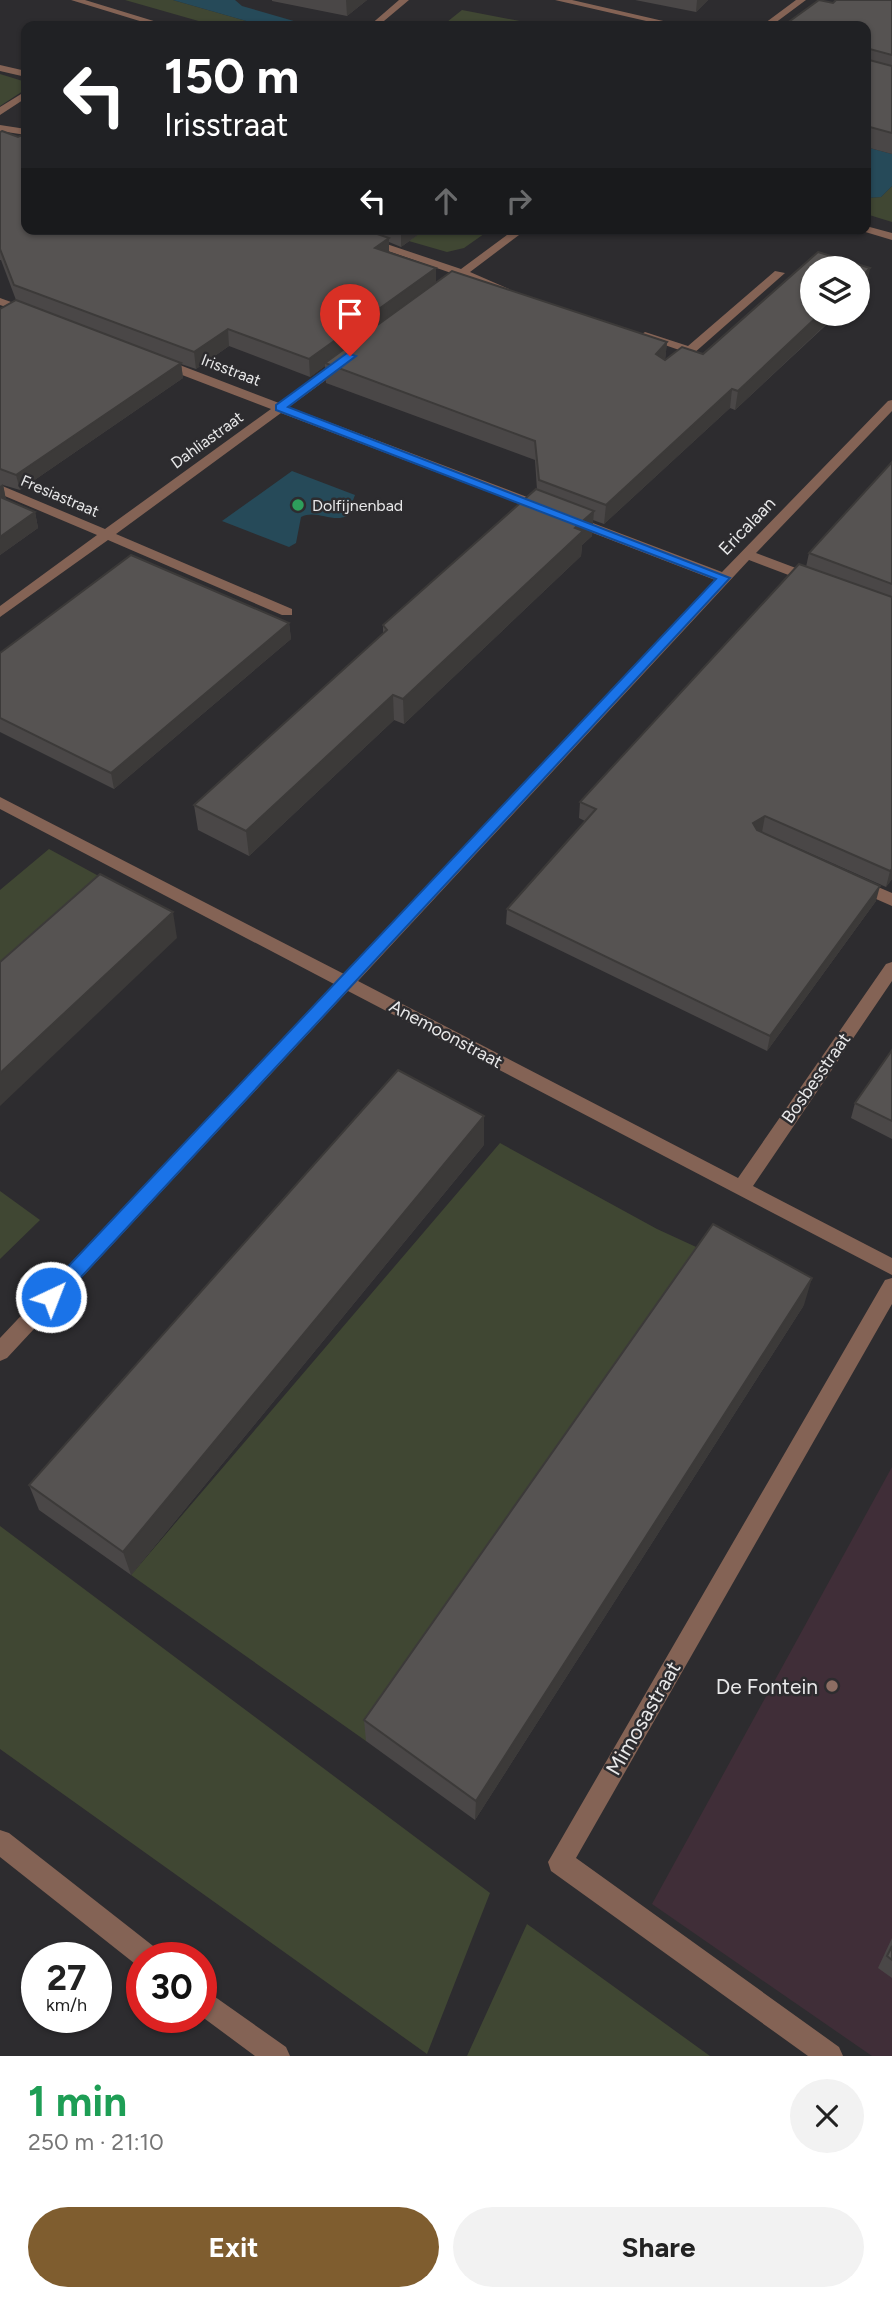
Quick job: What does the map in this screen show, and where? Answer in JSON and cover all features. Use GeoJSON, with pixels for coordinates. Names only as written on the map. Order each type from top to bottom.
{"type":"FeatureCollection","features":[{"type":"Feature","properties":{"kind":"street"},"geometry":{"type":"LineString","coordinates":[[75,0],[148,21]]}},
{"type":"Feature","properties":{"kind":"street"},"geometry":{"type":"LineString","coordinates":[[379,21],[405,0]]}},
{"type":"Feature","properties":{"kind":"street"},"geometry":{"type":"LineString","coordinates":[[559,0],[657,21]]}},
{"type":"Feature","properties":{"kind":"street"},"geometry":{"type":"LineString","coordinates":[[772,21],[802,0]]}},
{"type":"Feature","properties":{"kind":"street"},"geometry":{"type":"LineString","coordinates":[[0,68],[21,73]]}},
{"type":"Feature","properties":{"kind":"street"},"geometry":{"type":"LineString","coordinates":[[0,113],[21,98]]}},
{"type":"Feature","properties":{"kind":"street"},"geometry":{"type":"LineString","coordinates":[[0,128],[21,131]]}},
{"type":"Feature","properties":{"kind":"street"},"geometry":{"type":"LineString","coordinates":[[871,231],[892,237]]}},
{"type":"Feature","properties":{"kind":"street"},"geometry":{"type":"LineString","coordinates":[[348,235],[463,273],[520,296]]}},
{"type":"Feature","properties":{"kind":"street"},"geometry":{"type":"LineString","coordinates":[[429,298],[514,235]]}},
{"type":"Feature","properties":{"kind":"street"},"geometry":{"type":"LineString","coordinates":[[672,366],[779,273]]}},
{"type":"Feature","properties":{"kind":"street"},"geometry":{"type":"LineString","coordinates":[[0,301],[38,315]]}},
{"type":"Feature","properties":{"kind":"street"},"geometry":{"type":"LineString","coordinates":[[638,334],[690,350]]}},
{"type":"Feature","properties":{"kind":"street","name":"Dahliastraat"},"geometry":{"type":"LineString","coordinates":[[0,613],[362,347]]}},
{"type":"Feature","properties":{"kind":"street","name":"Irisstraat"},"geometry":{"type":"LineString","coordinates":[[153,359],[724,578]]}},
{"type":"Feature","properties":{"kind":"street","name":"Ericalaan"},"geometry":{"type":"LineString","coordinates":[[0,1352],[724,578],[892,404]]}},
{"type":"Feature","properties":{"kind":"street","name":"Fresiastraat"},"geometry":{"type":"LineString","coordinates":[[0,489],[106,535]]}},
{"type":"Feature","properties":{"kind":"street"},"geometry":{"type":"LineString","coordinates":[[106,535],[287,612]]}},
{"type":"Feature","properties":{"kind":"street"},"geometry":{"type":"LineString","coordinates":[[747,554],[832,586]]}},
{"type":"Feature","properties":{"kind":"street","name":"Anemoonstraat"},"geometry":{"type":"LineString","coordinates":[[0,802],[892,1267]]}},
{"type":"Feature","properties":{"kind":"street"},"geometry":{"type":"LineString","coordinates":[[845,878],[892,900]]}},
{"type":"Feature","properties":{"kind":"street","name":"Bosbesstraat"},"geometry":{"type":"LineString","coordinates":[[741,1188],[892,968]]}},
{"type":"Feature","properties":{"kind":"street","name":"Mimosastraat"},"geometry":{"type":"LineString","coordinates":[[830,2056],[560,1862],[892,1286]]}},
{"type":"Feature","properties":{"kind":"street"},"geometry":{"type":"LineString","coordinates":[[0,1842],[128,1942]]}},
{"type":"Feature","properties":{"kind":"street"},"geometry":{"type":"LineString","coordinates":[[217,2016],[250,2049],[277,2056]]}},
{"type":"Feature","properties":{"kind":"shaded area","name":"De Fontein"},"geometry":{"type":"Polygon","coordinates":[[[892,1467],[892,2056],[872,2056],[652,1904],[892,1467]]]}},
{"type":"Feature","properties":{"kind":"green space"},"geometry":{"type":"Polygon","coordinates":[[[125,0],[173,0],[246,21],[198,21],[125,0]]]}},
{"type":"Feature","properties":{"kind":"green space"},"geometry":{"type":"Polygon","coordinates":[[[462,10],[520,21],[448,21],[462,10]]]}},
{"type":"Feature","properties":{"kind":"green space"},"geometry":{"type":"Polygon","coordinates":[[[0,74],[21,80],[21,92],[0,106],[0,74]]]}},
{"type":"Feature","properties":{"kind":"green space"},"geometry":{"type":"Polygon","coordinates":[[[892,186],[892,222],[871,216],[871,198],[881,197],[892,186]]]}},
{"type":"Feature","properties":{"kind":"green space"},"geometry":{"type":"Polygon","coordinates":[[[388,235],[482,235],[464,248],[447,252],[388,235]]]}},
{"type":"Feature","properties":{"kind":"green space"},"geometry":{"type":"Polygon","coordinates":[[[49,849],[117,886],[0,993],[0,890],[49,849]]]}},
{"type":"Feature","properties":{"kind":"green space"},"geometry":{"type":"Polygon","coordinates":[[[500,1143],[657,1229],[707,1252],[366,1741],[131,1575],[500,1143]]]}},
{"type":"Feature","properties":{"kind":"green space"},"geometry":{"type":"Polygon","coordinates":[[[0,1191],[40,1220],[0,1259],[0,1191]]]}},
{"type":"Feature","properties":{"kind":"green space"},"geometry":{"type":"Polygon","coordinates":[[[0,1526],[490,1893],[427,2054],[0,1749],[0,1526]]]}},
{"type":"Feature","properties":{"kind":"green space"},"geometry":{"type":"Polygon","coordinates":[[[527,1924],[710,2056],[467,2056],[527,1924]]]}},
{"type":"Feature","properties":{"kind":"water"},"geometry":{"type":"Polygon","coordinates":[[[173,0],[235,0],[242,6],[294,21],[246,21],[173,0]]]}},
{"type":"Feature","properties":{"kind":"water"},"geometry":{"type":"Polygon","coordinates":[[[871,148],[892,154],[892,186],[881,197],[871,198],[871,148]]]}},
{"type":"Feature","properties":{"kind":"water","name":"Dolfijnenbad"},"geometry":{"type":"Polygon","coordinates":[[[292,471],[355,495],[347,516],[336,518],[312,514],[301,517],[296,543],[289,547],[222,521],[292,471]]]}},
{"type":"Feature","properties":{"kind":"building"},"geometry":{"type":"Polygon","coordinates":[[[819,0],[833,3],[836,0],[892,0],[892,55],[871,49],[871,21],[790,21],[819,0]]]}},
{"type":"Feature","properties":{"kind":"building"},"geometry":{"type":"Polygon","coordinates":[[[871,61],[892,66],[892,133],[871,127],[871,61]]]}},
{"type":"Feature","properties":{"kind":"building"},"geometry":{"type":"Polygon","coordinates":[[[0,132],[21,136],[21,235],[380,235],[389,238],[375,248],[436,268],[309,359],[228,329],[194,352],[14,285],[0,249],[0,132]]]}},
{"type":"Feature","properties":{"kind":"building"},"geometry":{"type":"Polygon","coordinates":[[[818,252],[831,256],[813,256],[818,252]]]}},
{"type":"Feature","properties":{"kind":"building"},"geometry":{"type":"Polygon","coordinates":[[[800,268],[800,326],[807,326],[738,391],[732,389],[606,505],[539,480],[535,441],[325,363],[452,271],[667,342],[656,354],[665,360],[682,347],[703,354],[800,268]]]}},
{"type":"Feature","properties":{"kind":"building"},"geometry":{"type":"Polygon","coordinates":[[[16,300],[181,363],[16,475],[0,469],[0,309],[16,300]]]}},
{"type":"Feature","properties":{"kind":"building"},"geometry":{"type":"Polygon","coordinates":[[[892,462],[892,584],[809,553],[892,462]]]}},
{"type":"Feature","properties":{"kind":"building"},"geometry":{"type":"Polygon","coordinates":[[[536,489],[594,511],[575,528],[583,531],[403,699],[393,695],[246,831],[194,805],[387,630],[383,625],[536,489]]]}},
{"type":"Feature","properties":{"kind":"building"},"geometry":{"type":"Polygon","coordinates":[[[0,497],[35,512],[0,537],[0,497]]]}},
{"type":"Feature","properties":{"kind":"building"},"geometry":{"type":"Polygon","coordinates":[[[131,555],[289,623],[111,773],[0,718],[0,653],[131,555]]]}},
{"type":"Feature","properties":{"kind":"building"},"geometry":{"type":"Polygon","coordinates":[[[799,564],[892,597],[892,869],[890,871],[765,816],[753,823],[757,830],[880,886],[770,1036],[507,909],[596,809],[580,802],[799,564]]]}},
{"type":"Feature","properties":{"kind":"building"},"geometry":{"type":"Polygon","coordinates":[[[100,874],[173,912],[0,1073],[0,962],[100,874]]]}},
{"type":"Feature","properties":{"kind":"building"},"geometry":{"type":"Polygon","coordinates":[[[892,1050],[892,1121],[855,1103],[892,1050]]]}},
{"type":"Feature","properties":{"kind":"building"},"geometry":{"type":"Polygon","coordinates":[[[398,1070],[484,1116],[123,1552],[29,1485],[398,1070]]]}},
{"type":"Feature","properties":{"kind":"building"},"geometry":{"type":"Polygon","coordinates":[[[713,1224],[812,1278],[476,1801],[364,1720],[713,1224]]]}},
{"type":"Feature","properties":{"kind":"building"},"geometry":{"type":"Polygon","coordinates":[[[892,1946],[892,1960],[887,1956],[892,1946]]]}},
{"type":"Feature","properties":{"kind":"place","name":"Dolfijnenbad"},"geometry":{"type":"Point","coordinates":[298,505]}},
{"type":"Feature","properties":{"kind":"place","name":"De Fontein"},"geometry":{"type":"Point","coordinates":[832,1686]}},
{"type":"Feature","properties":{"kind":"route"},"geometry":{"type":"LineString","coordinates":[[51,1297],[724,578],[280,407],[350,356]]}}]}
